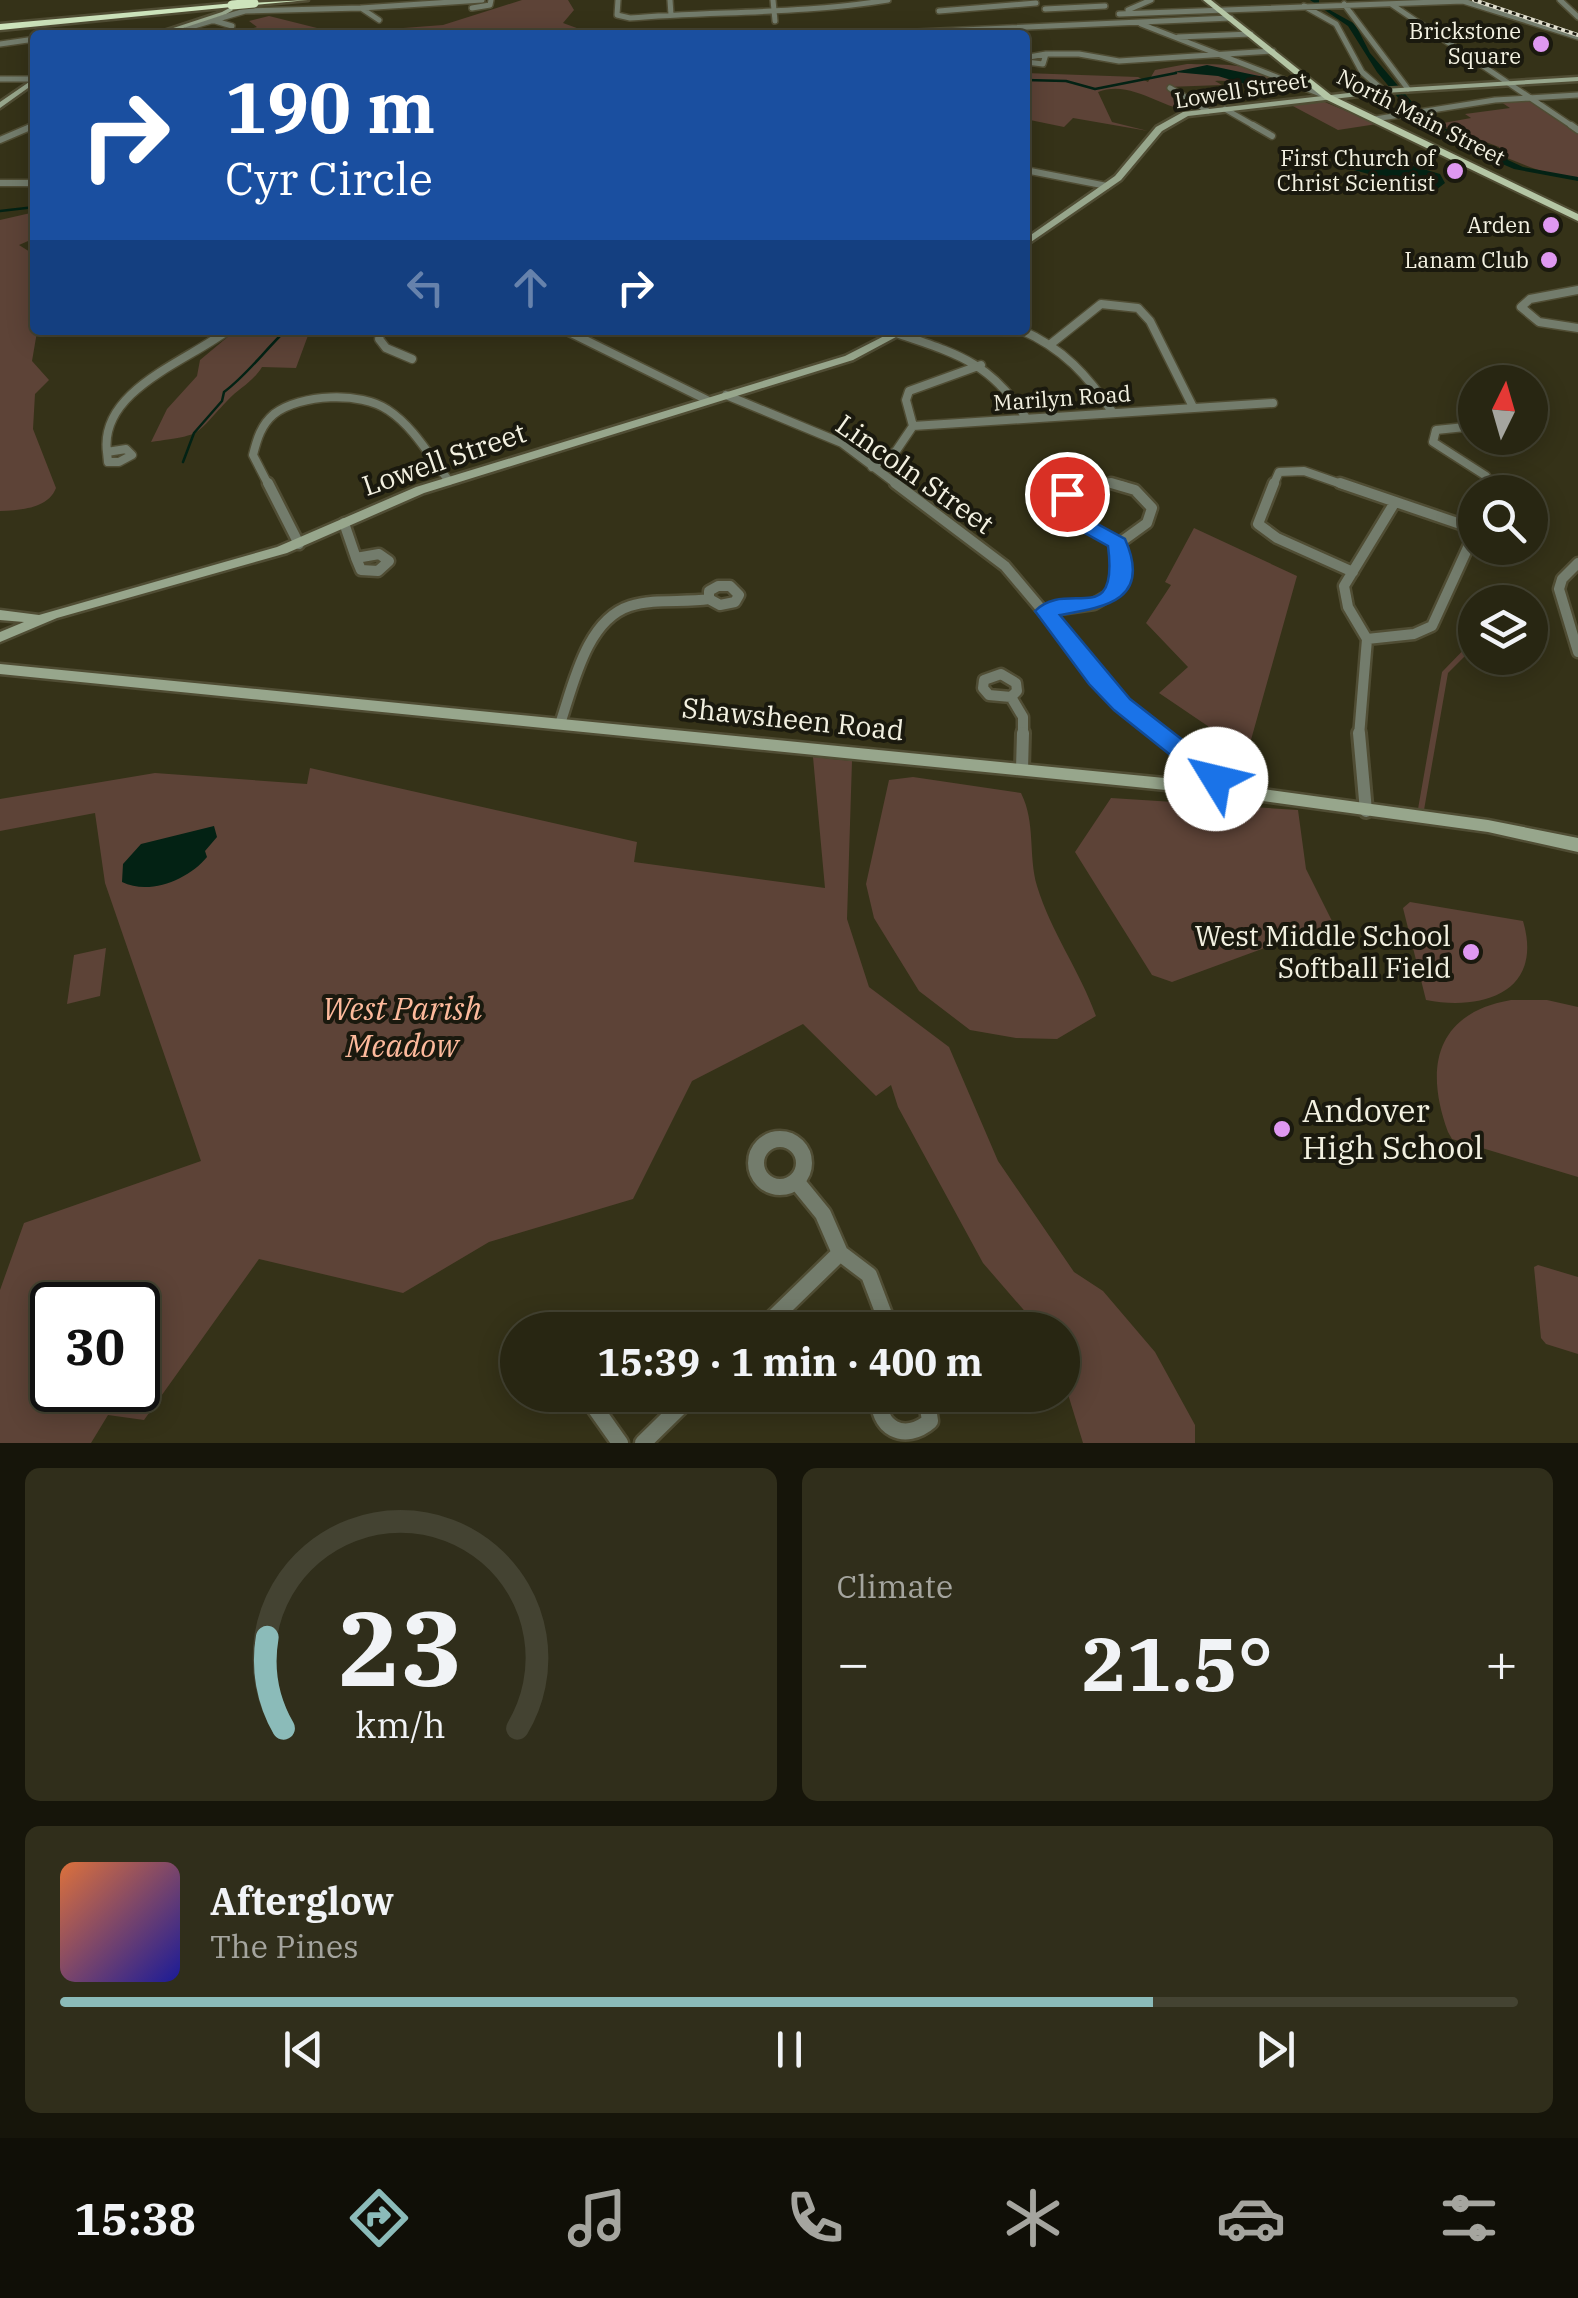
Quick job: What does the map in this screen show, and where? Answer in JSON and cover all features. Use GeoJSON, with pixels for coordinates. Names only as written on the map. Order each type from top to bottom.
{"type":"FeatureCollection","features":[{"type":"Feature","properties":{"kind":"highway"},"geometry":{"type":"LineString","coordinates":[[0,17],[304,0]]}},
{"type":"Feature","properties":{"kind":"highway"},"geometry":{"type":"LineString","coordinates":[[0,27],[227,2]]}},
{"type":"Feature","properties":{"kind":"main road"},"geometry":{"type":"LineString","coordinates":[[1207,0],[1218,5]]}},
{"type":"Feature","properties":{"kind":"main road"},"geometry":{"type":"LineString","coordinates":[[181,30],[251,2]]}},
{"type":"Feature","properties":{"kind":"main road","name":"North Main Street"},"geometry":{"type":"LineString","coordinates":[[1218,5],[1328,96],[1578,218]]}},
{"type":"Feature","properties":{"kind":"main road","name":"Lowell Street"},"geometry":{"type":"LineString","coordinates":[[1030,240],[1107,186],[1166,123],[1208,111],[1328,96],[1578,78]]}},
{"type":"Feature","properties":{"kind":"main road"},"geometry":{"type":"LineString","coordinates":[[0,106],[30,83]]}},
{"type":"Feature","properties":{"kind":"main road","name":"Lowell Street"},"geometry":{"type":"LineString","coordinates":[[0,637],[52,614],[299,544],[449,481],[850,358],[896,335]]}},
{"type":"Feature","properties":{"kind":"main road"},"geometry":{"type":"LineString","coordinates":[[0,616],[26,619],[52,614]]}},
{"type":"Feature","properties":{"kind":"main road","name":"Shawsheen Road"},"geometry":{"type":"LineString","coordinates":[[0,668],[1226,790],[1488,826],[1578,846]]}},
{"type":"Feature","properties":{"kind":"street"},"geometry":{"type":"LineString","coordinates":[[181,30],[252,11],[482,0]]}},
{"type":"Feature","properties":{"kind":"street"},"geometry":{"type":"LineString","coordinates":[[618,0],[616,13],[624,18],[723,10],[817,9],[888,0]]}},
{"type":"Feature","properties":{"kind":"street"},"geometry":{"type":"LineString","coordinates":[[670,0],[671,15]]}},
{"type":"Feature","properties":{"kind":"street"},"geometry":{"type":"LineString","coordinates":[[723,0],[723,10]]}},
{"type":"Feature","properties":{"kind":"street"},"geometry":{"type":"LineString","coordinates":[[773,0],[775,20]]}},
{"type":"Feature","properties":{"kind":"street"},"geometry":{"type":"LineString","coordinates":[[814,0],[820,21]]}},
{"type":"Feature","properties":{"kind":"street"},"geometry":{"type":"LineString","coordinates":[[1118,14],[1151,0]]}},
{"type":"Feature","properties":{"kind":"street"},"geometry":{"type":"LineString","coordinates":[[1560,0],[1578,17]]}},
{"type":"Feature","properties":{"kind":"street"},"geometry":{"type":"LineString","coordinates":[[438,13],[494,2]]}},
{"type":"Feature","properties":{"kind":"street"},"geometry":{"type":"LineString","coordinates":[[938,11],[1034,2],[1074,25]]}},
{"type":"Feature","properties":{"kind":"street"},"geometry":{"type":"LineString","coordinates":[[1118,14],[1218,5],[1470,2],[1578,37]]}},
{"type":"Feature","properties":{"kind":"street"},"geometry":{"type":"LineString","coordinates":[[858,3],[862,15]]}},
{"type":"Feature","properties":{"kind":"street"},"geometry":{"type":"LineString","coordinates":[[1046,9],[1103,4],[1118,14],[1215,54],[1328,96]]}},
{"type":"Feature","properties":{"kind":"street"},"geometry":{"type":"LineString","coordinates":[[1304,4],[1336,24],[1362,72],[1387,91]]}},
{"type":"Feature","properties":{"kind":"street"},"geometry":{"type":"LineString","coordinates":[[1344,4],[1406,89]]}},
{"type":"Feature","properties":{"kind":"street"},"geometry":{"type":"LineString","coordinates":[[1390,4],[1578,130]]}},
{"type":"Feature","properties":{"kind":"street"},"geometry":{"type":"LineString","coordinates":[[362,8],[379,20]]}},
{"type":"Feature","properties":{"kind":"street"},"geometry":{"type":"LineString","coordinates":[[962,30],[1232,18]]}},
{"type":"Feature","properties":{"kind":"street"},"geometry":{"type":"LineString","coordinates":[[212,20],[232,26]]}},
{"type":"Feature","properties":{"kind":"street"},"geometry":{"type":"LineString","coordinates":[[1174,37],[1251,34]]}},
{"type":"Feature","properties":{"kind":"street"},"geometry":{"type":"LineString","coordinates":[[0,44],[30,40]]}},
{"type":"Feature","properties":{"kind":"street"},"geometry":{"type":"LineString","coordinates":[[1046,54],[1119,61],[1273,51]]}},
{"type":"Feature","properties":{"kind":"street"},"geometry":{"type":"LineString","coordinates":[[0,79],[30,79]]}},
{"type":"Feature","properties":{"kind":"street"},"geometry":{"type":"LineString","coordinates":[[1170,88],[1208,111]]}},
{"type":"Feature","properties":{"kind":"street"},"geometry":{"type":"LineString","coordinates":[[1375,119],[1578,95]]}},
{"type":"Feature","properties":{"kind":"street"},"geometry":{"type":"LineString","coordinates":[[1225,109],[1272,136]]}},
{"type":"Feature","properties":{"kind":"street"},"geometry":{"type":"LineString","coordinates":[[0,140],[30,127]]}},
{"type":"Feature","properties":{"kind":"street"},"geometry":{"type":"LineString","coordinates":[[1030,171],[1107,186]]}},
{"type":"Feature","properties":{"kind":"street"},"geometry":{"type":"LineString","coordinates":[[0,184],[30,183]]}},
{"type":"Feature","properties":{"kind":"street"},"geometry":{"type":"LineString","coordinates":[[1578,290],[1530,300],[1520,306],[1539,322],[1578,328]]}},
{"type":"Feature","properties":{"kind":"street"},"geometry":{"type":"LineString","coordinates":[[1052,343],[1097,305],[1115,303],[1138,308],[1150,321],[1193,407]]}},
{"type":"Feature","properties":{"kind":"street"},"geometry":{"type":"LineString","coordinates":[[1030,334],[1052,343],[1084,371],[1114,414]]}},
{"type":"Feature","properties":{"kind":"street"},"geometry":{"type":"LineString","coordinates":[[105,452],[110,422],[144,384],[220,335]]}},
{"type":"Feature","properties":{"kind":"street"},"geometry":{"type":"LineString","coordinates":[[380,335],[383,346],[412,360]]}},
{"type":"Feature","properties":{"kind":"street"},"geometry":{"type":"LineString","coordinates":[[574,335],[707,400]]}},
{"type":"Feature","properties":{"kind":"street"},"geometry":{"type":"LineString","coordinates":[[909,335],[981,365],[1002,381],[1026,418]]}},
{"type":"Feature","properties":{"kind":"street"},"geometry":{"type":"LineString","coordinates":[[872,466],[901,446],[912,426],[906,400],[908,391],[981,365]]}},
{"type":"Feature","properties":{"kind":"street","name":"Lincoln Street"},"geometry":{"type":"LineString","coordinates":[[726,395],[842,443],[1005,566],[1122,705],[1226,790]]}},
{"type":"Feature","properties":{"kind":"street"},"geometry":{"type":"LineString","coordinates":[[299,544],[253,455],[259,430],[285,406],[308,399],[376,403],[393,414],[449,481]]}},
{"type":"Feature","properties":{"kind":"street","name":"Marilyn Road"},"geometry":{"type":"LineString","coordinates":[[912,426],[1273,402]]}},
{"type":"Feature","properties":{"kind":"street"},"geometry":{"type":"LineString","coordinates":[[1458,428],[1436,430],[1432,442],[1441,452],[1485,475]]}},
{"type":"Feature","properties":{"kind":"street"},"geometry":{"type":"LineString","coordinates":[[1353,572],[1277,538],[1258,524],[1274,476],[1296,469],[1458,524]]}},
{"type":"Feature","properties":{"kind":"street"},"geometry":{"type":"LineString","coordinates":[[1090,482],[1107,482],[1132,488],[1144,496],[1151,507],[1151,517],[1118,544],[1070,514],[1065,504],[1071,490],[1090,482]]}},
{"type":"Feature","properties":{"kind":"street"},"geometry":{"type":"LineString","coordinates":[[1366,811],[1358,718],[1367,638],[1348,606],[1344,586],[1395,502]]}},
{"type":"Feature","properties":{"kind":"street"},"geometry":{"type":"LineString","coordinates":[[344,523],[356,558]]}},
{"type":"Feature","properties":{"kind":"street"},"geometry":{"type":"LineString","coordinates":[[1046,611],[1094,604],[1112,597],[1122,576],[1118,544]]}},
{"type":"Feature","properties":{"kind":"street"},"geometry":{"type":"LineString","coordinates":[[1578,562],[1562,579],[1559,589],[1578,652]]}},
{"type":"Feature","properties":{"kind":"street"},"geometry":{"type":"LineString","coordinates":[[1367,638],[1414,634],[1432,626],[1459,565]]}},
{"type":"Feature","properties":{"kind":"street"},"geometry":{"type":"LineString","coordinates":[[560,724],[586,655],[607,618],[632,605],[709,600]]}},
{"type":"Feature","properties":{"kind":"street"},"geometry":{"type":"LineString","coordinates":[[1010,697],[1022,717],[1022,769]]}},
{"type":"Feature","properties":{"kind":"street"},"geometry":{"type":"LineString","coordinates":[[796,1181],[824,1211],[840,1254]]}},
{"type":"Feature","properties":{"kind":"street"},"geometry":{"type":"LineString","coordinates":[[780,1312],[840,1254]]}},
{"type":"Feature","properties":{"kind":"street"},"geometry":{"type":"LineString","coordinates":[[840,1254],[860,1261],[872,1274],[884,1312]]}},
{"type":"Feature","properties":{"kind":"street"},"geometry":{"type":"LineString","coordinates":[[598,1412],[620,1443]]}},
{"type":"Feature","properties":{"kind":"street"},"geometry":{"type":"LineString","coordinates":[[643,1443],[675,1412]]}},
{"type":"Feature","properties":{"kind":"street"},"geometry":{"type":"LineString","coordinates":[[877,1412],[891,1437],[909,1442],[920,1437],[930,1421],[929,1412]]}},
{"type":"Feature","properties":{"kind":"green space"},"geometry":{"type":"Polygon","coordinates":[[[522,0],[568,0],[574,10],[563,23],[582,30],[377,30],[443,25],[522,0]]]}},
{"type":"Feature","properties":{"kind":"green space"},"geometry":{"type":"Polygon","coordinates":[[[269,16],[325,30],[248,30],[257,27],[249,21],[269,16]]]}},
{"type":"Feature","properties":{"kind":"green space"},"geometry":{"type":"Polygon","coordinates":[[[1187,64],[1252,69],[1273,80],[1279,90],[1223,81],[1215,81],[1222,85],[1167,87],[1201,110],[1175,107],[1125,90],[1098,92],[1112,122],[1148,131],[1073,118],[1064,127],[1030,120],[1030,73],[1138,77],[1148,82],[1155,70],[1187,64]]]}},
{"type":"Feature","properties":{"kind":"green space"},"geometry":{"type":"Polygon","coordinates":[[[1320,100],[1377,124],[1338,130],[1289,104],[1320,100]]]}},
{"type":"Feature","properties":{"kind":"green space"},"geometry":{"type":"Polygon","coordinates":[[[1530,100],[1578,133],[1578,177],[1530,167],[1502,156],[1499,147],[1438,124],[1471,118],[1465,114],[1510,108],[1501,102],[1530,100]]]}},
{"type":"Feature","properties":{"kind":"green space"},"geometry":{"type":"Polygon","coordinates":[[[30,213],[30,240],[19,245],[30,252],[30,335],[36,335],[32,361],[49,380],[35,394],[33,429],[56,488],[40,504],[0,511],[0,220],[30,213]]]}},
{"type":"Feature","properties":{"kind":"green space"},"geometry":{"type":"Polygon","coordinates":[[[230,335],[308,335],[296,368],[262,367],[196,432],[151,442],[167,409],[197,376],[200,360],[230,335]]]}},
{"type":"Feature","properties":{"kind":"green space"},"geometry":{"type":"Polygon","coordinates":[[[1194,528],[1297,576],[1240,779],[1207,765],[1215,763],[1221,735],[1159,693],[1188,667],[1146,623],[1171,585],[1165,582],[1194,528]]]}},
{"type":"Feature","properties":{"kind":"green space"},"geometry":{"type":"Polygon","coordinates":[[[1458,656],[1458,663],[1448,673],[1424,810],[1418,809],[1442,672],[1458,656]]]}},
{"type":"Feature","properties":{"kind":"green space","name":"West Parish Meadow"},"geometry":{"type":"Polygon","coordinates":[[[813,757],[852,761],[847,919],[869,987],[949,1047],[998,1161],[1074,1272],[1103,1291],[1155,1352],[1195,1425],[1195,1443],[1083,1443],[1073,1412],[1080,1412],[1080,1312],[1025,1312],[983,1263],[898,1107],[891,1085],[876,1096],[803,1024],[692,1081],[633,1199],[489,1242],[403,1293],[259,1259],[160,1398],[160,1282],[30,1282],[30,1412],[150,1412],[144,1420],[108,1415],[91,1443],[0,1443],[0,1290],[24,1223],[201,1161],[105,883],[95,813],[0,831],[0,799],[155,773],[307,784],[310,768],[637,842],[634,862],[825,888],[813,757]]]}},
{"type":"Feature","properties":{"kind":"green space"},"geometry":{"type":"Polygon","coordinates":[[[913,777],[1021,793],[1029,816],[1037,886],[1096,1016],[1057,1039],[1016,1038],[970,1030],[919,991],[874,918],[866,884],[889,780],[913,777]]]}},
{"type":"Feature","properties":{"kind":"green space"},"geometry":{"type":"Polygon","coordinates":[[[1111,798],[1298,810],[1306,869],[1333,923],[1172,982],[1152,975],[1075,852],[1111,798]]]}},
{"type":"Feature","properties":{"kind":"green space","name":"West Middle School Softball Field"},"geometry":{"type":"Polygon","coordinates":[[[1410,902],[1523,921],[1525,965],[1517,980],[1487,999],[1447,1003],[1426,1000],[1403,908],[1410,902]]]}},
{"type":"Feature","properties":{"kind":"green space"},"geometry":{"type":"Polygon","coordinates":[[[106,948],[100,996],[67,1004],[74,955],[106,948]]]}},
{"type":"Feature","properties":{"kind":"green space"},"geometry":{"type":"Polygon","coordinates":[[[1511,1000],[1547,1000],[1578,1007],[1578,1177],[1452,1139],[1448,1132],[1437,1086],[1442,1046],[1466,1017],[1511,1000]]]}},
{"type":"Feature","properties":{"kind":"green space"},"geometry":{"type":"Polygon","coordinates":[[[1534,1267],[1578,1277],[1578,1354],[1546,1344],[1541,1338],[1534,1267]]]}},
{"type":"Feature","properties":{"kind":"shaded area"},"geometry":{"type":"Polygon","coordinates":[[[1310,0],[1319,0],[1319,4],[1355,24],[1370,53],[1430,123],[1500,149],[1508,160],[1523,167],[1578,177],[1578,181],[1514,169],[1500,163],[1482,146],[1414,117],[1377,72],[1348,26],[1310,0]]]}},
{"type":"Feature","properties":{"kind":"shaded area"},"geometry":{"type":"Polygon","coordinates":[[[1207,65],[1264,77],[1278,87],[1254,87],[1218,76],[1174,72],[1207,65]]]}},
{"type":"Feature","properties":{"kind":"shaded area"},"geometry":{"type":"Polygon","coordinates":[[[1341,162],[1413,166],[1440,174],[1445,183],[1436,190],[1426,190],[1336,165],[1341,162]]]}},
{"type":"Feature","properties":{"kind":"shaded area"},"geometry":{"type":"Polygon","coordinates":[[[214,826],[217,837],[205,851],[207,857],[190,872],[156,886],[122,882],[123,864],[141,844],[214,826]]]}},
{"type":"Feature","properties":{"kind":"waterway"},"geometry":{"type":"LineString","coordinates":[[1030,80],[1066,81],[1095,89],[1176,73]]}},
{"type":"Feature","properties":{"kind":"waterway"},"geometry":{"type":"LineString","coordinates":[[0,211],[30,208]]}},
{"type":"Feature","properties":{"kind":"waterway"},"geometry":{"type":"LineString","coordinates":[[183,462],[194,433],[222,401],[224,392],[281,335]]}},
{"type":"Feature","properties":{"kind":"railway"},"geometry":{"type":"LineString","coordinates":[[1474,0],[1578,35]]}},
{"type":"Feature","properties":{"kind":"place","name":"Brickstone Square"},"geometry":{"type":"Point","coordinates":[1541,44]}},
{"type":"Feature","properties":{"kind":"place","name":"First Church of Christ Scientist"},"geometry":{"type":"Point","coordinates":[1455,171]}},
{"type":"Feature","properties":{"kind":"place","name":"Arden"},"geometry":{"type":"Point","coordinates":[1551,225]}},
{"type":"Feature","properties":{"kind":"place","name":"Lanam Club"},"geometry":{"type":"Point","coordinates":[1549,260]}},
{"type":"Feature","properties":{"kind":"place","name":"West Middle School Softball Field"},"geometry":{"type":"Point","coordinates":[1471,952]}},
{"type":"Feature","properties":{"kind":"place","name":"Andover High School"},"geometry":{"type":"Point","coordinates":[1282,1129]}},
{"type":"Feature","properties":{"kind":"route"},"geometry":{"type":"LineString","coordinates":[[1067,494],[1066,509],[1074,519],[1118,544],[1122,576],[1117,592],[1104,601],[1046,611],[1122,705],[1216,779]]}}]}
